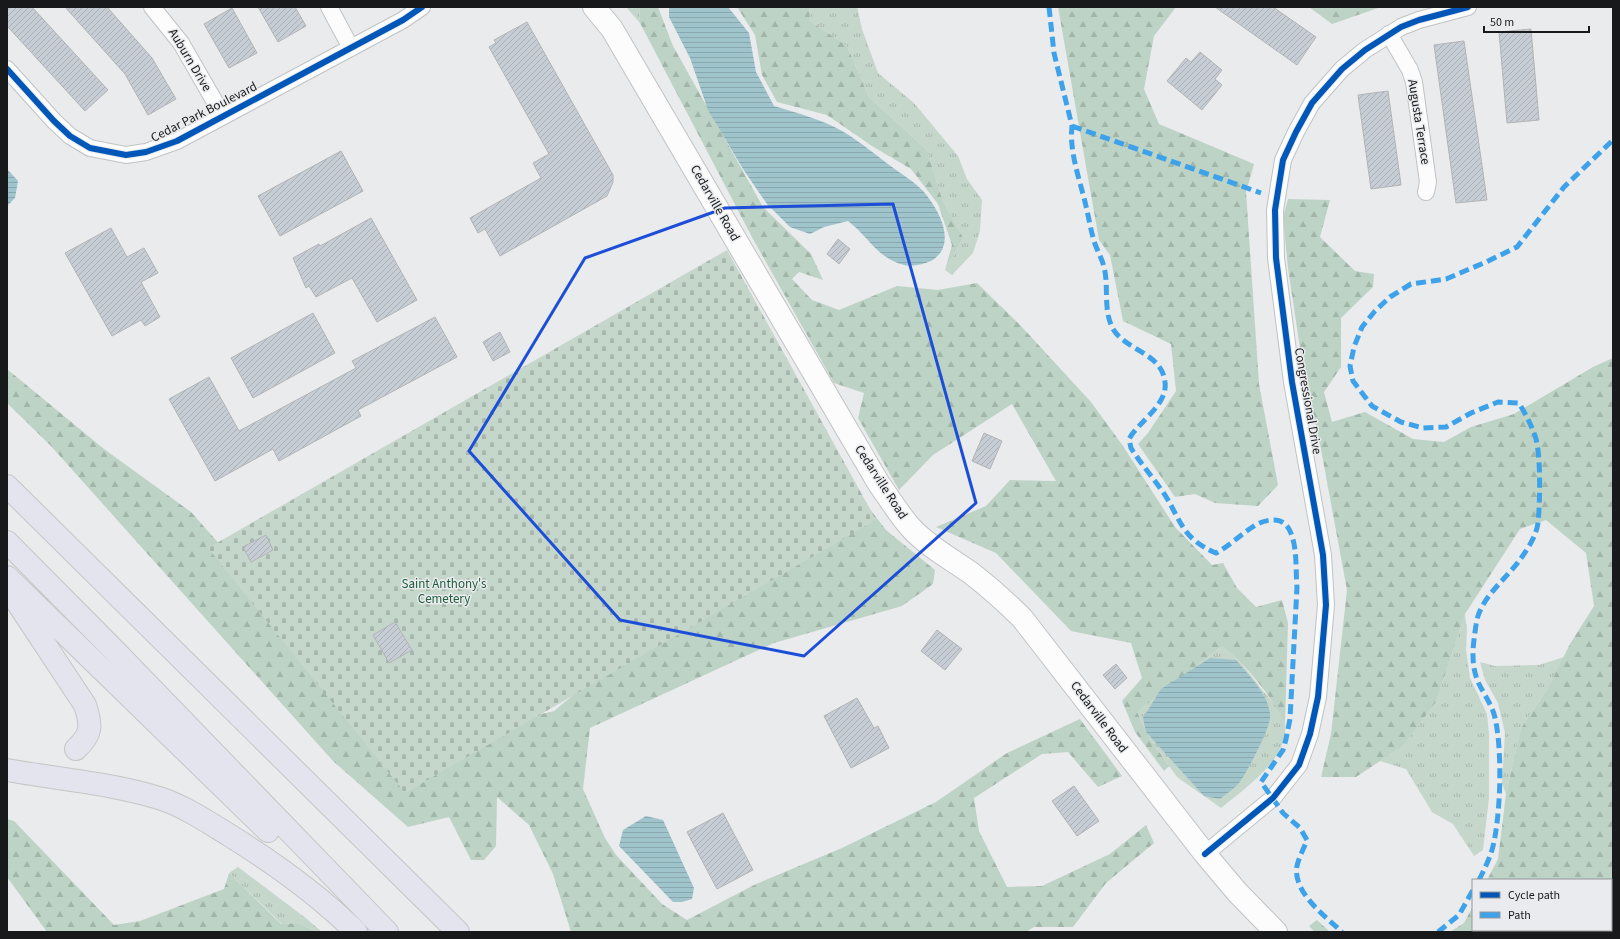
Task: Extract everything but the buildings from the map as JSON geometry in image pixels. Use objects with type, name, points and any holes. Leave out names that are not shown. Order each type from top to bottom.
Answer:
[{"type":"highway","points":[[7,486],[458,932]]},
{"type":"highway","points":[[7,542],[117,653],[387,932]]},
{"type":"highway","points":[[7,577],[341,901],[360,905]]},
{"type":"highway","points":[[7,588],[85,705],[90,727],[88,736],[76,749]]},
{"type":"highway","points":[[7,770],[120,788],[174,803],[238,841],[297,881],[342,918],[356,932]]},
{"type":"main road","name":"Cedarville Road","points":[[594,7],[612,29],[879,484],[897,511],[912,529],[928,544],[972,575],[1006,602],[1022,618],[1205,854],[1237,892],[1276,932]]},
{"type":"street","name":"Auburn Drive","points":[[152,7],[181,43],[223,116]]},
{"type":"street","points":[[328,7],[351,48]]},
{"type":"street","name":"Cedar Park Boulevard","points":[[7,69],[54,121],[70,136],[90,148],[126,155],[146,152],[177,141],[351,48],[421,7]]},
{"type":"street","name":"Congressional Drive","points":[[1205,854],[1273,798],[1299,765],[1310,734],[1318,697],[1326,605],[1323,555],[1292,382],[1276,258],[1275,210],[1283,160],[1312,103],[1342,70],[1365,50],[1389,34],[1419,20],[1468,7]]},
{"type":"street","name":"Augusta Terrace","points":[[1389,34],[1410,70],[1414,82],[1428,182],[1426,192]]},
{"type":"highlighted area","points":[[893,204],[976,503],[804,656],[620,620],[469,451],[585,258],[725,208]]},
{"type":"green space","points":[[626,7],[639,7],[640,23]]},
{"type":"green space","points":[[639,7],[658,7],[673,46],[763,207],[811,254],[823,280],[799,272],[792,279],[812,300],[839,310],[897,286],[938,290],[977,283],[1021,326],[1091,402],[1123,446],[1175,527],[1212,565],[1223,563],[1237,588],[1256,607],[1282,600],[1288,623],[1285,723],[1257,681],[1240,662],[1222,646],[1137,712],[1150,739],[1169,766],[1164,771],[1135,732],[1122,701],[1142,678],[1131,643],[1071,631],[996,553],[936,527],[986,506],[1010,480],[1056,481],[1012,404],[933,455],[899,490],[858,418],[864,393],[834,383],[753,239],[640,23]]},
{"type":"green space","points":[[737,7],[809,7],[810,21],[847,46],[869,97],[927,150],[942,199],[963,238],[945,270],[952,245],[938,204],[911,169],[872,146],[827,115],[777,102],[762,75],[755,35]]},
{"type":"green space","points":[[809,7],[857,7],[862,29],[878,73],[914,103],[958,156],[967,179],[982,200],[980,231],[973,253],[952,275],[945,270],[963,238],[942,199],[927,150],[869,97],[847,46],[810,21]]},
{"type":"green space","points":[[1058,7],[1176,7],[1154,36],[1144,89],[1159,124],[1254,164],[1246,192],[1259,384],[1278,485],[1258,506],[1215,503],[1195,494],[1175,497],[1138,444],[1148,433],[1176,391],[1171,344],[1123,321],[1110,255],[1099,240]]},
{"type":"green space","points":[[1309,7],[1381,7],[1332,24]]},
{"type":"green space","points":[[1288,199],[1330,200],[1320,237],[1355,271],[1374,274],[1373,287],[1341,318],[1341,367],[1324,392],[1332,422],[1365,412],[1413,439],[1444,442],[1471,427],[1514,414],[1593,367],[1613,358],[1613,932],[1450,932],[1464,923],[1472,908],[1472,931],[1612,931],[1612,879],[1488,879],[1498,859],[1506,794],[1521,728],[1547,690],[1570,644],[1594,606],[1586,553],[1546,520],[1520,529],[1465,614],[1436,702],[1403,746],[1356,777],[1321,777],[1331,734],[1347,590],[1320,444],[1303,368],[1288,268],[1283,217]]},
{"type":"green space","name":"Saint Anthony's Cemetery","points":[[727,250],[876,520],[405,793],[208,548]]},
{"type":"green space","points":[[7,369],[104,449],[191,512],[262,592],[477,730],[554,711],[842,473],[886,530],[935,570],[933,584],[902,606],[774,643],[590,728],[583,789],[605,838],[616,855],[662,904],[687,920],[756,884],[842,848],[936,802],[1007,753],[1080,719],[1122,776],[1098,787],[1068,752],[1042,754],[974,798],[979,831],[1007,887],[1042,886],[1110,854],[1146,825],[1154,843],[1106,883],[1073,927],[1034,927],[1026,932],[571,932],[553,874],[529,825],[497,797],[496,846],[484,860],[471,860],[449,817],[408,827],[333,761],[50,445],[7,403]]},
{"type":"green space","points":[[1465,614],[1467,630],[1466,649],[1470,678],[1487,714],[1489,734],[1489,798],[1483,850],[1474,856],[1453,824],[1432,812],[1406,769],[1380,761],[1403,746],[1436,702]]},
{"type":"green space","points":[[1222,646],[1239,661],[1273,702],[1282,715],[1285,724],[1284,737],[1280,749],[1273,761],[1253,782],[1221,808],[1177,777],[1150,739],[1137,712]]},
{"type":"green space","points":[[1564,657],[1547,690],[1521,728],[1506,794],[1502,783],[1505,733],[1498,703],[1485,680],[1480,662],[1495,666],[1539,665]]},
{"type":"green space","points":[[7,819],[14,821],[114,925],[140,921],[224,889],[229,873],[281,924],[299,923],[316,932],[47,932],[7,877]]},
{"type":"green space","points":[[238,867],[322,932],[316,932],[299,923],[282,924],[229,873]]},
{"type":"green space","points":[[1317,920],[1330,932],[1315,932],[1309,926]]},
{"type":"water","points":[[669,7],[728,7],[749,33],[756,72],[774,106],[817,120],[849,135],[910,180],[927,195],[939,215],[944,232],[945,240],[943,248],[938,255],[931,261],[918,265],[907,266],[895,262],[880,252],[848,221],[824,227],[810,234],[790,227],[767,204],[743,169],[708,110],[690,58],[669,17]]},
{"type":"water","points":[[7,169],[18,181],[15,198],[7,206]]},
{"type":"water","points":[[1210,658],[1236,660],[1262,692],[1266,699],[1270,714],[1270,720],[1263,738],[1248,769],[1239,783],[1220,799],[1204,796],[1146,732],[1143,718],[1161,689]]},
{"type":"water","points":[[646,816],[663,820],[694,888],[692,899],[682,902],[673,902],[619,846],[623,830]]},
{"type":"marked path","points":[[1049,7],[1054,53],[1072,126],[1071,136],[1076,166],[1095,244],[1103,264],[1105,274],[1109,320],[1117,335],[1150,357],[1157,364],[1162,372],[1165,382],[1165,390],[1158,405],[1129,439],[1131,448],[1165,495],[1184,529],[1196,542],[1205,548],[1216,553],[1254,526],[1271,520],[1282,522],[1288,528],[1292,536],[1296,558],[1297,587],[1290,719],[1283,750],[1261,782],[1283,813],[1300,828],[1307,840],[1297,866],[1297,876],[1300,885],[1305,894],[1319,911],[1342,932]]},
{"type":"marked path","points":[[1072,126],[1261,193]]},
{"type":"marked path","points":[[1479,879],[1491,854],[1495,836],[1499,801],[1500,763],[1499,744],[1494,714],[1476,677],[1473,662],[1473,647],[1478,616],[1482,607],[1493,590],[1522,557],[1531,543],[1537,528],[1540,481],[1539,457],[1536,439],[1529,421],[1519,403],[1498,402],[1471,413],[1446,427],[1423,428],[1401,422],[1372,406],[1353,381],[1350,366],[1354,347],[1362,327],[1375,311],[1390,297],[1411,284],[1446,279],[1517,247],[1564,187],[1613,140]]},
{"type":"marked path","points":[[1438,932],[1459,915],[1472,892]]},
{"type":"cycle path","points":[[7,69],[54,121],[70,136],[90,148],[126,155],[146,152],[177,141],[403,20],[422,7]]},
{"type":"cycle path","points":[[1205,854],[1273,798],[1299,765],[1310,734],[1318,697],[1326,605],[1323,555],[1292,382],[1276,258],[1275,210],[1283,160],[1312,103],[1342,69],[1365,50],[1401,27],[1419,20],[1468,7]]}]
